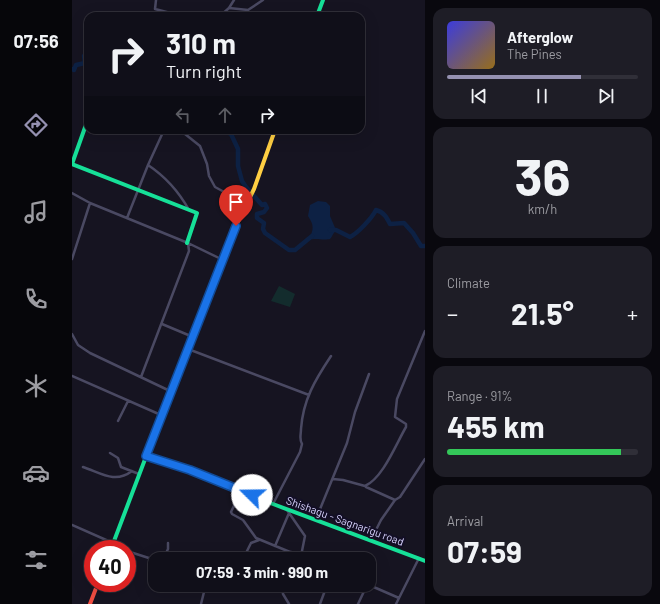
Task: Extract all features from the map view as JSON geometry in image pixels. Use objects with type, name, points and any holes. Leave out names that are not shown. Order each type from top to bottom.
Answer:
[{"type":"street","points":[[156,0],[155,9],[167,12]]},
{"type":"street","points":[[224,12],[234,0]]},
{"type":"street","points":[[229,8],[248,10],[262,0]]},
{"type":"street","points":[[318,12],[323,0]]},
{"type":"street","points":[[84,131],[72,163],[171,204],[197,213],[188,243],[189,251]]},
{"type":"street","points":[[127,218],[162,134]]},
{"type":"street","points":[[185,134],[200,146],[207,164],[209,176],[215,188],[239,200],[250,198]]},
{"type":"street","points":[[114,540],[170,391],[193,337],[236,226],[254,189],[274,134]]},
{"type":"street","points":[[148,165],[160,173],[175,188],[190,210]]},
{"type":"street","points":[[72,193],[90,203],[188,243],[222,260]]},
{"type":"street","points":[[72,259],[90,203]]},
{"type":"street","points":[[141,377],[189,251],[194,246]]},
{"type":"street","points":[[162,324],[193,337]]},
{"type":"street","points":[[365,486],[372,483],[379,473],[406,427],[406,424],[396,418],[397,399],[425,331]]},
{"type":"street","points":[[72,334],[78,345],[90,353],[170,391]]},
{"type":"street","points":[[188,349],[309,395]]},
{"type":"street","points":[[273,504],[300,452],[302,444],[300,440],[302,414],[309,395],[318,376],[331,356]]},
{"type":"street","points":[[316,519],[348,443],[355,412],[369,374]]},
{"type":"street","points":[[72,376],[162,415]]},
{"type":"street","points":[[118,421],[128,401]]},
{"type":"street","points":[[110,453],[118,458],[121,467],[139,474]]},
{"type":"street","name":"Shishagu - Sagnarigu road","points":[[146,456],[190,470],[273,504],[425,560]]},
{"type":"street","points":[[371,540],[381,520],[395,500],[400,497],[425,459]]},
{"type":"street","points":[[83,467],[117,478],[125,476],[132,471]]},
{"type":"street","points":[[333,479],[365,486],[395,500]]},
{"type":"street","points":[[241,491],[231,513],[243,520],[254,537],[291,552]]},
{"type":"street","points":[[286,508],[305,536],[302,552]]},
{"type":"street","points":[[274,546],[289,513]]},
{"type":"street","points":[[72,525],[101,540]]},
{"type":"street","points":[[246,552],[251,543],[259,540]]},
{"type":"street","points":[[166,552],[168,543]]},
{"type":"street","points":[[136,554],[148,558]]},
{"type":"street","points":[[396,604],[419,558]]},
{"type":"street","points":[[376,588],[399,598]]},
{"type":"street","points":[[90,604],[95,592]]},
{"type":"street","points":[[201,604],[204,592]]},
{"type":"street","points":[[283,592],[289,604]]},
{"type":"street","points":[[320,604],[324,592]]},
{"type":"street","points":[[358,604],[364,592]]},
{"type":"green space","points":[[279,286],[295,294],[290,307],[271,301]]},
{"type":"water","points":[[318,201],[326,202],[330,206],[330,216],[336,230],[330,239],[309,239],[313,227],[308,216],[310,205]]},
{"type":"waterway","points":[[72,69],[74,70],[76,65],[84,63]]},
{"type":"waterway","points":[[231,134],[238,149],[238,166],[242,181],[262,205],[265,204],[267,208],[264,212],[257,214],[257,218],[264,223],[263,229],[265,233],[289,250],[295,250],[312,236]]},
{"type":"waterway","points":[[330,230],[336,230],[350,237],[364,225],[376,210],[383,214],[390,224],[404,223],[413,233],[421,246],[425,246]]},
{"type":"traffic: fast","points":[[318,12],[323,0]]},
{"type":"traffic: fast","points":[[84,130],[72,164],[197,213],[187,243]]},
{"type":"traffic: fast","points":[[114,540],[213,280]]},
{"type":"traffic: fast","points":[[146,456],[190,470],[273,504],[425,561]]},
{"type":"traffic: slow","points":[[213,280],[229,240],[254,189],[274,134]]},
{"type":"traffic: jam","points":[[90,604],[95,592]]},
{"type":"route","points":[[236,226],[229,240],[146,456],[190,470],[252,495]]}]
